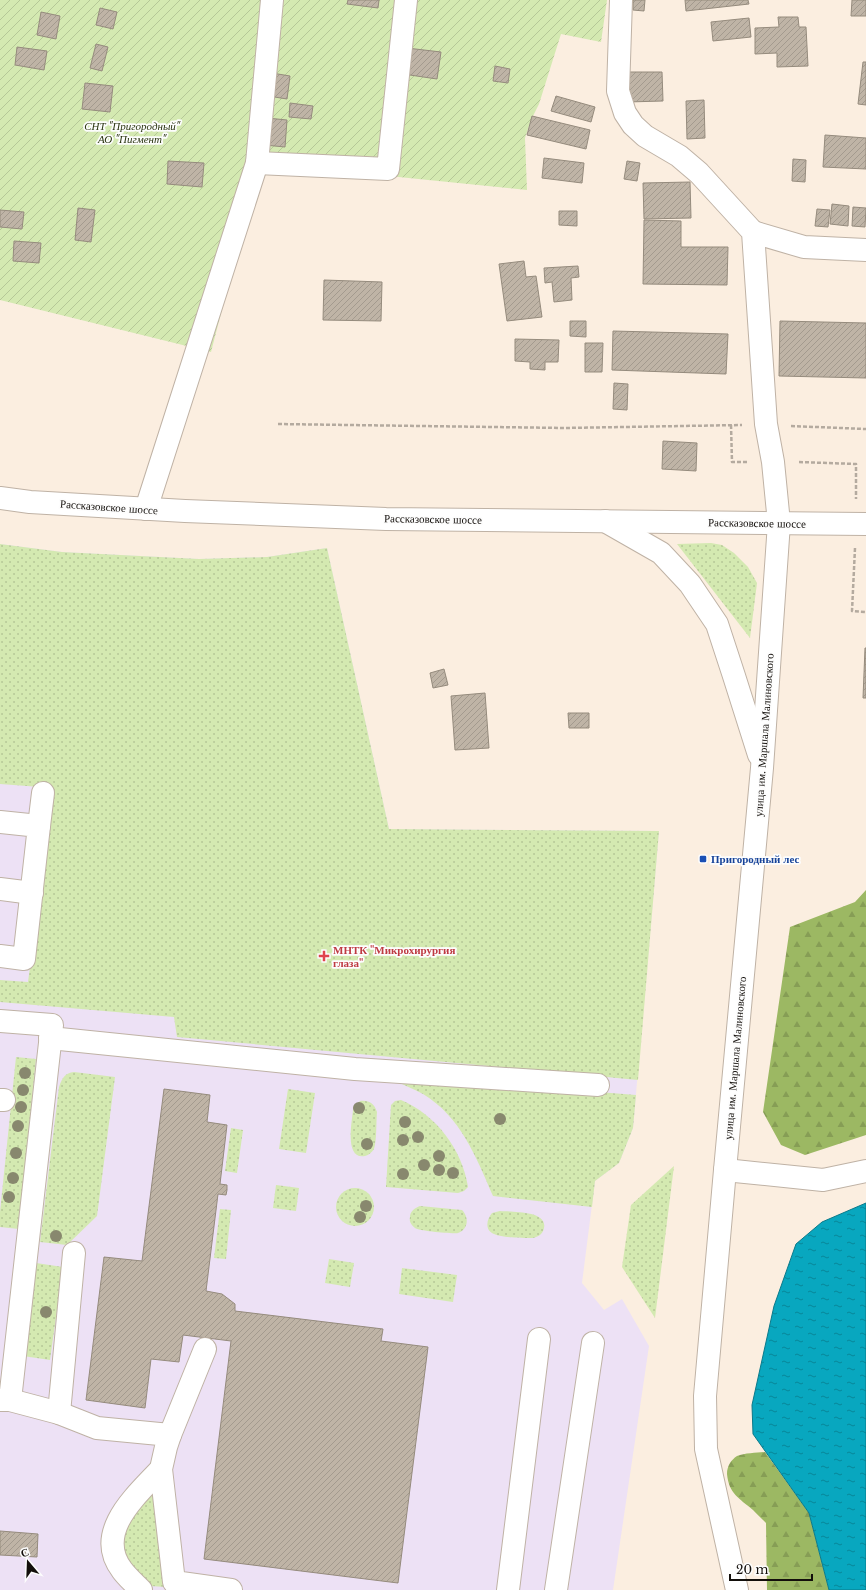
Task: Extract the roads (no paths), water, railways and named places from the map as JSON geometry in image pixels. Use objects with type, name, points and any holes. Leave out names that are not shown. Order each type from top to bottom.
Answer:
[{"type":"street","points":[[146,509],[257,163],[272,0]]},
{"type":"street","points":[[257,163],[388,169],[406,0]]},
{"type":"street","points":[[621,0],[618,91],[625,113],[634,125],[645,136],[679,156],[699,173],[753,232],[804,247],[866,250]]},
{"type":"street","name":"улица им. Маршала Малиновского","points":[[737,1590],[706,1449],[705,1396],[762,768],[779,523],[773,462],[766,424],[753,232]]},
{"type":"street","name":"Рассказовское шоссе","points":[[0,498],[30,502],[146,509],[386,519],[866,524]]},
{"type":"street","points":[[605,521],[661,553],[690,584],[717,624],[762,768]]},
{"type":"street","points":[[0,956],[24,959],[43,793]]},
{"type":"street","points":[[0,822],[39,826]]},
{"type":"street","points":[[0,890],[32,893]]},
{"type":"street","points":[[0,1022],[52,1025],[5,1400],[59,1413],[97,1428],[170,1434]]},
{"type":"street","points":[[50,1038],[355,1068],[598,1085]]},
{"type":"street","points":[[725,1170],[823,1180],[866,1171]]},
{"type":"street","points":[[59,1413],[74,1254]]},
{"type":"street","points":[[508,1590],[539,1339]]},
{"type":"street","points":[[556,1590],[593,1343]]},
{"type":"street","points":[[205,1349],[170,1434],[161,1469],[171,1586],[231,1590]]},
{"type":"street","points":[[141,1590],[122,1570],[113,1553],[113,1539],[116,1522],[133,1498],[161,1469]]},
{"type":"water","points":[[866,1203],[866,1590],[829,1590],[809,1513],[753,1434],[752,1405],[774,1306],[796,1244],[822,1222]]},
{"type":"place","name":"Пригородный лес","points":[[703,859]]},
{"type":"place","name":"МНТК \"Микрохирургия глаза\"","points":[[324,956]]},
{"type":"park label","name":"СНТ \"Пригородный\" АО \"Пигмент\"","points":[[132,132]]}]
